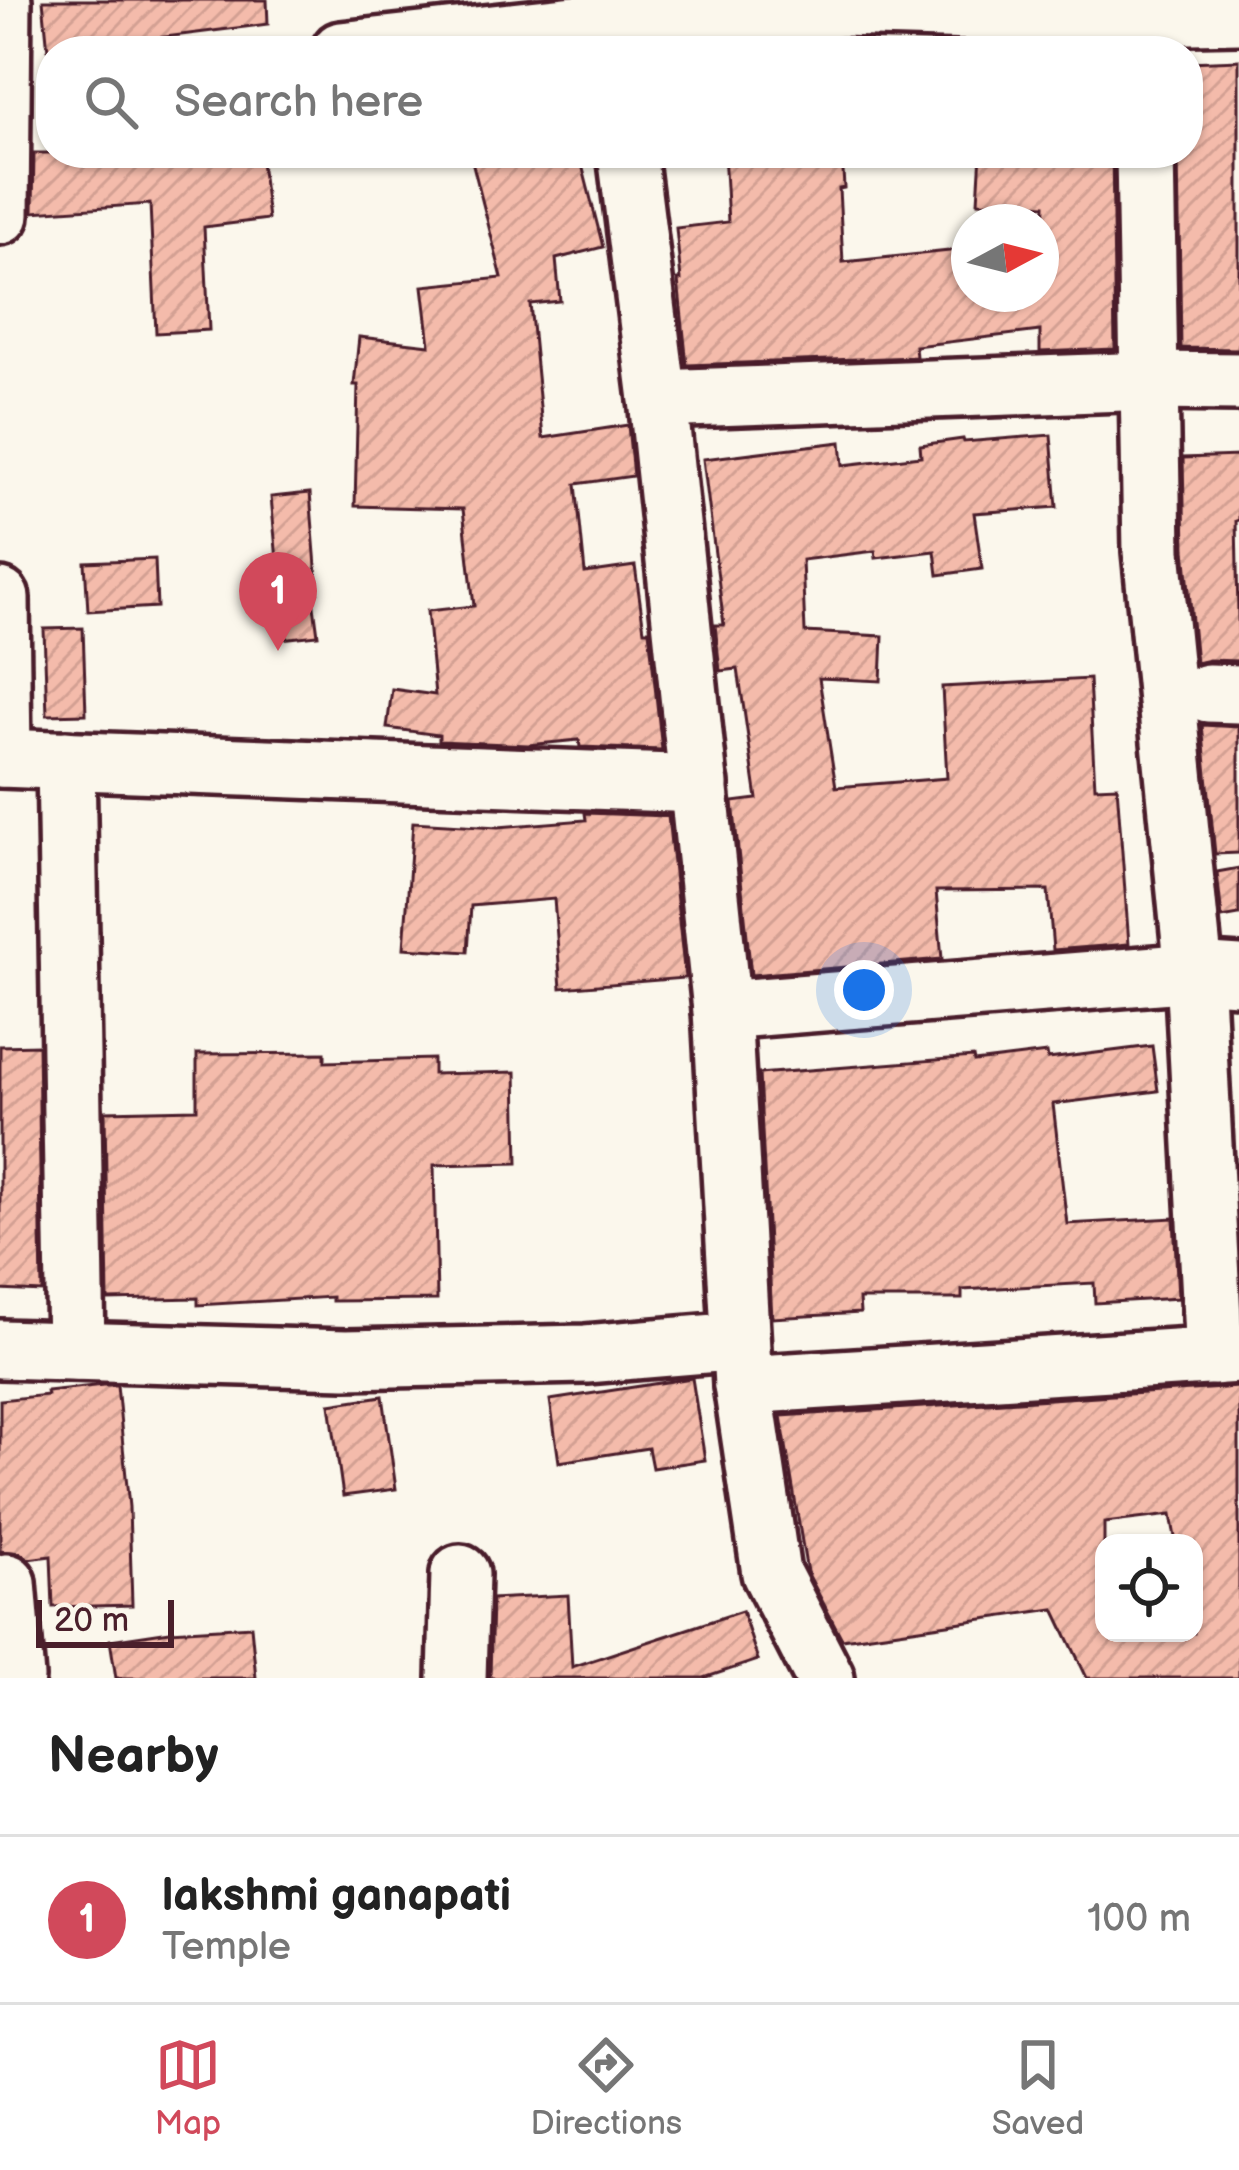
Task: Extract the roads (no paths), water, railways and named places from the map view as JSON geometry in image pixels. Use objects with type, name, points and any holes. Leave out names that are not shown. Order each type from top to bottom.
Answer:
[{"type":"street","points":[[0,215],[2,0]]},
{"type":"street","points":[[491,36],[843,7],[1142,33],[1239,14]]},
{"type":"street","points":[[1,88],[36,84]]},
{"type":"street","points":[[629,168],[722,1010],[741,1363],[771,1574],[826,1678]]},
{"type":"street","points":[[0,1349],[346,1359],[586,1354],[741,1363],[1227,1355],[1217,974],[1152,551],[1145,168]]},
{"type":"street","points":[[658,399],[1150,381],[1239,382]]},
{"type":"street","points":[[0,598],[1,758],[699,784]]},
{"type":"street","points":[[66,760],[76,1351]]},
{"type":"street","points":[[722,1010],[1217,974]]},
{"type":"street","points":[[457,1678],[460,1574]]},
{"type":"street","points":[[7,1583],[14,1678]]},
{"type":"place","name":"lakshmi ganapati","points":[[278,651]]}]
